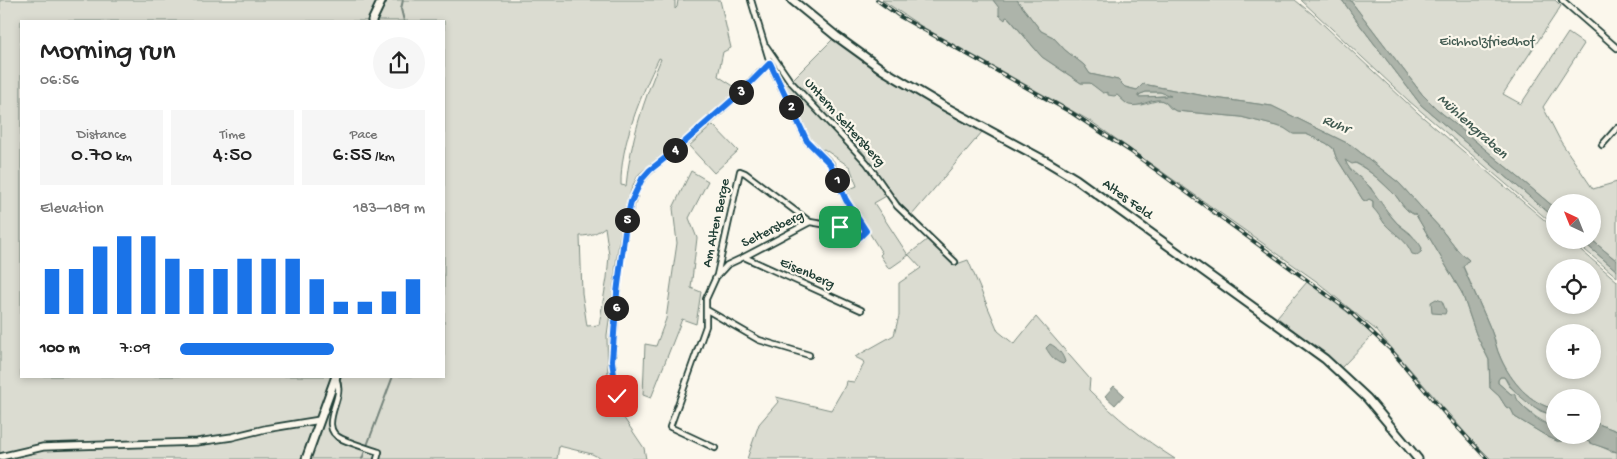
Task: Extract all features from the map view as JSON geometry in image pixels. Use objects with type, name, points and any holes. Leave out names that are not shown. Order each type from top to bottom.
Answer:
[{"type":"main road","points":[[372,20],[382,0]]},
{"type":"main road","name":"Altes Feld","points":[[792,0],[836,36],[883,70],[940,104],[1076,179],[1251,304],[1330,364],[1367,398],[1418,459]]},
{"type":"main road","points":[[306,459],[336,378]]},
{"type":"street","points":[[625,410],[617,396],[612,361],[617,293],[626,223],[631,202],[642,179],[650,170],[738,95],[770,63],[751,0]]},
{"type":"street","points":[[1562,0],[1617,48]]},
{"type":"street","name":"Unterm Seltersberg","points":[[762,39],[786,76],[867,162],[896,206],[955,262]]},
{"type":"street","name":"Seltersberg","points":[[715,448],[670,427],[706,326],[706,298],[716,277],[727,265],[744,258],[810,222],[840,227],[860,237],[866,231],[846,200],[830,164],[807,141],[770,63]]},
{"type":"street","points":[[1602,145],[1617,128]]},
{"type":"street","name":"Am Alten Berge","points":[[716,277],[740,171],[746,173],[810,222]]},
{"type":"street","name":"Eisenberg","points":[[744,258],[861,310]]},
{"type":"street","points":[[707,310],[759,340],[809,355]]},
{"type":"street","points":[[336,378],[339,385],[331,418],[332,431],[340,439],[379,452],[377,459]]},
{"type":"street","points":[[0,457],[43,446],[197,442],[320,420]]},
{"type":"green space","points":[[0,0],[675,0],[675,9],[678,0],[720,0],[731,48],[723,52],[718,76],[738,89],[706,119],[639,174],[632,187],[624,214],[607,335],[608,378],[611,399],[644,448],[646,459],[602,459],[592,454],[559,446],[557,459],[0,459]],"holes":[[[659,58],[661,59],[634,137],[626,186],[621,185],[624,153],[633,120],[645,88]],[[605,227],[609,255],[599,325],[587,326],[582,293],[580,236],[590,235]]]},
{"type":"green space","points":[[882,0],[993,0],[1042,57],[1081,83],[1090,83],[1103,92],[1117,95],[1127,104],[1141,105],[1160,100],[1176,111],[1241,117],[1285,128],[1294,134],[1306,134],[1326,143],[1333,148],[1336,157],[1363,200],[1369,199],[1373,201],[1373,208],[1381,216],[1384,223],[1410,246],[1410,250],[1421,252],[1422,249],[1410,233],[1397,223],[1376,198],[1371,188],[1349,170],[1345,159],[1359,165],[1372,174],[1396,196],[1407,210],[1416,215],[1462,293],[1476,334],[1489,360],[1490,388],[1499,396],[1506,407],[1511,409],[1515,417],[1546,436],[1546,444],[1595,444],[1617,452],[1617,459],[1491,459],[1468,436],[1376,330],[1316,281],[1092,122],[921,26]]},
{"type":"green space","points":[[1017,0],[1295,0],[1418,113],[1546,221],[1546,249],[1580,249],[1591,259],[1546,259],[1546,314],[1601,314],[1601,267],[1617,281],[1617,431],[1601,425],[1601,389],[1546,389],[1546,406],[1537,402],[1522,390],[1510,375],[1499,355],[1491,330],[1463,266],[1469,260],[1457,250],[1440,228],[1399,183],[1351,145],[1272,106],[1215,98],[1143,84],[1137,90],[1125,87],[1118,80],[1090,74],[1084,65],[1065,50],[1053,37],[1041,31]]},
{"type":"green space","points":[[1301,0],[1342,0],[1421,105],[1546,210],[1546,218],[1409,101]]},
{"type":"green space","name":"Eichholzfriedhof","points":[[1350,0],[1555,0],[1561,6],[1503,94],[1521,104],[1568,33],[1584,44],[1543,107],[1561,142],[1593,189],[1617,182],[1617,261],[1601,248],[1601,194],[1546,194],[1546,200],[1437,109],[1422,94]]},
{"type":"green space","points":[[836,36],[922,98],[982,132],[912,215],[899,202],[862,151],[832,123],[811,98],[791,81]]},
{"type":"green space","points":[[771,60],[774,61],[782,76],[862,159],[888,195],[874,203],[908,255],[928,239],[954,265],[968,260],[998,331],[1014,344],[1036,317],[1090,379],[1089,390],[1130,427],[1175,459],[747,459],[759,424],[778,402],[776,397],[831,410],[846,381],[854,382],[864,364],[863,361],[855,357],[894,335],[899,316],[899,283],[921,268],[909,255],[889,269],[880,255],[882,253],[867,226],[852,207],[845,191],[857,186],[850,167],[824,149],[820,151],[810,141]]},
{"type":"green space","points":[[1146,92],[1160,92],[1173,96],[1138,97],[1138,95]]},
{"type":"green space","points":[[713,125],[738,151],[714,173],[689,146]]},
{"type":"green space","points":[[691,171],[708,181],[689,218],[697,238],[691,288],[701,292],[696,324],[682,319],[651,398],[643,395],[645,344],[656,346],[666,319],[677,243],[673,208]]},
{"type":"green space","points":[[1584,249],[1591,249],[1617,271],[1617,277],[1601,264],[1601,259],[1596,259]]},
{"type":"green space","points":[[1307,282],[1350,314],[1373,335],[1341,368],[1277,317]]},
{"type":"green space","points":[[1500,377],[1504,377],[1509,386],[1540,411],[1546,413],[1546,423],[1521,405],[1514,395],[1498,383]]},
{"type":"shaded area","points":[[993,0],[1017,0],[1041,31],[1053,37],[1065,50],[1084,65],[1090,74],[1118,80],[1125,87],[1137,90],[1143,84],[1215,98],[1272,106],[1351,145],[1399,183],[1440,228],[1457,250],[1469,260],[1463,267],[1488,322],[1505,367],[1522,390],[1537,402],[1546,406],[1546,412],[1521,397],[1504,377],[1500,377],[1498,383],[1511,394],[1514,394],[1528,411],[1546,424],[1546,436],[1515,417],[1511,409],[1506,407],[1499,396],[1490,388],[1489,360],[1476,334],[1462,293],[1416,215],[1407,210],[1382,182],[1362,166],[1345,160],[1350,169],[1368,185],[1394,220],[1420,244],[1421,252],[1417,255],[1412,254],[1403,241],[1385,224],[1373,208],[1373,201],[1369,199],[1363,200],[1336,157],[1333,148],[1326,143],[1306,134],[1293,134],[1284,128],[1241,117],[1176,111],[1160,100],[1133,106],[1129,105],[1117,95],[1108,95],[1108,92],[1103,93],[1090,83],[1081,83],[1042,57],[1009,18],[1006,17],[1005,20],[999,15],[999,8]],"holes":[[[1146,92],[1160,92],[1171,96],[1138,97],[1138,95]]]},
{"type":"shaded area","points":[[1342,0],[1350,0],[1422,94],[1437,109],[1546,200],[1546,210],[1421,105]]},
{"type":"shaded area","points":[[1601,248],[1617,261],[1617,271],[1591,249]]},
{"type":"shaded area","points":[[1436,299],[1442,301],[1446,311],[1445,314],[1432,313],[1431,302]]},
{"type":"shaded area","points":[[1050,344],[1061,354],[1065,362],[1063,364],[1051,356],[1046,348]]},
{"type":"shaded area","points":[[1114,386],[1124,395],[1115,405],[1105,396]]},
{"type":"shaded area","points":[[1601,425],[1617,431],[1617,452],[1593,444],[1601,444]]},
{"type":"waterway","points":[[403,0],[401,9],[404,20]]},
{"type":"waterway","points":[[362,459],[392,378]]},
{"type":"railway","points":[[877,0],[901,17],[1072,113],[1130,151],[1348,310],[1390,349],[1447,416],[1487,459]]},
{"type":"route","points":[[617,396],[612,361],[617,293],[626,223],[631,202],[642,179],[650,170],[738,95],[770,63],[807,141],[830,164],[846,200],[866,231],[860,237],[840,227]]},
{"type":"water label","name":"Ruhr","points":[[1336,125]]},
{"type":"water label","name":"Mühlengraben","points":[[1472,127]]}]
